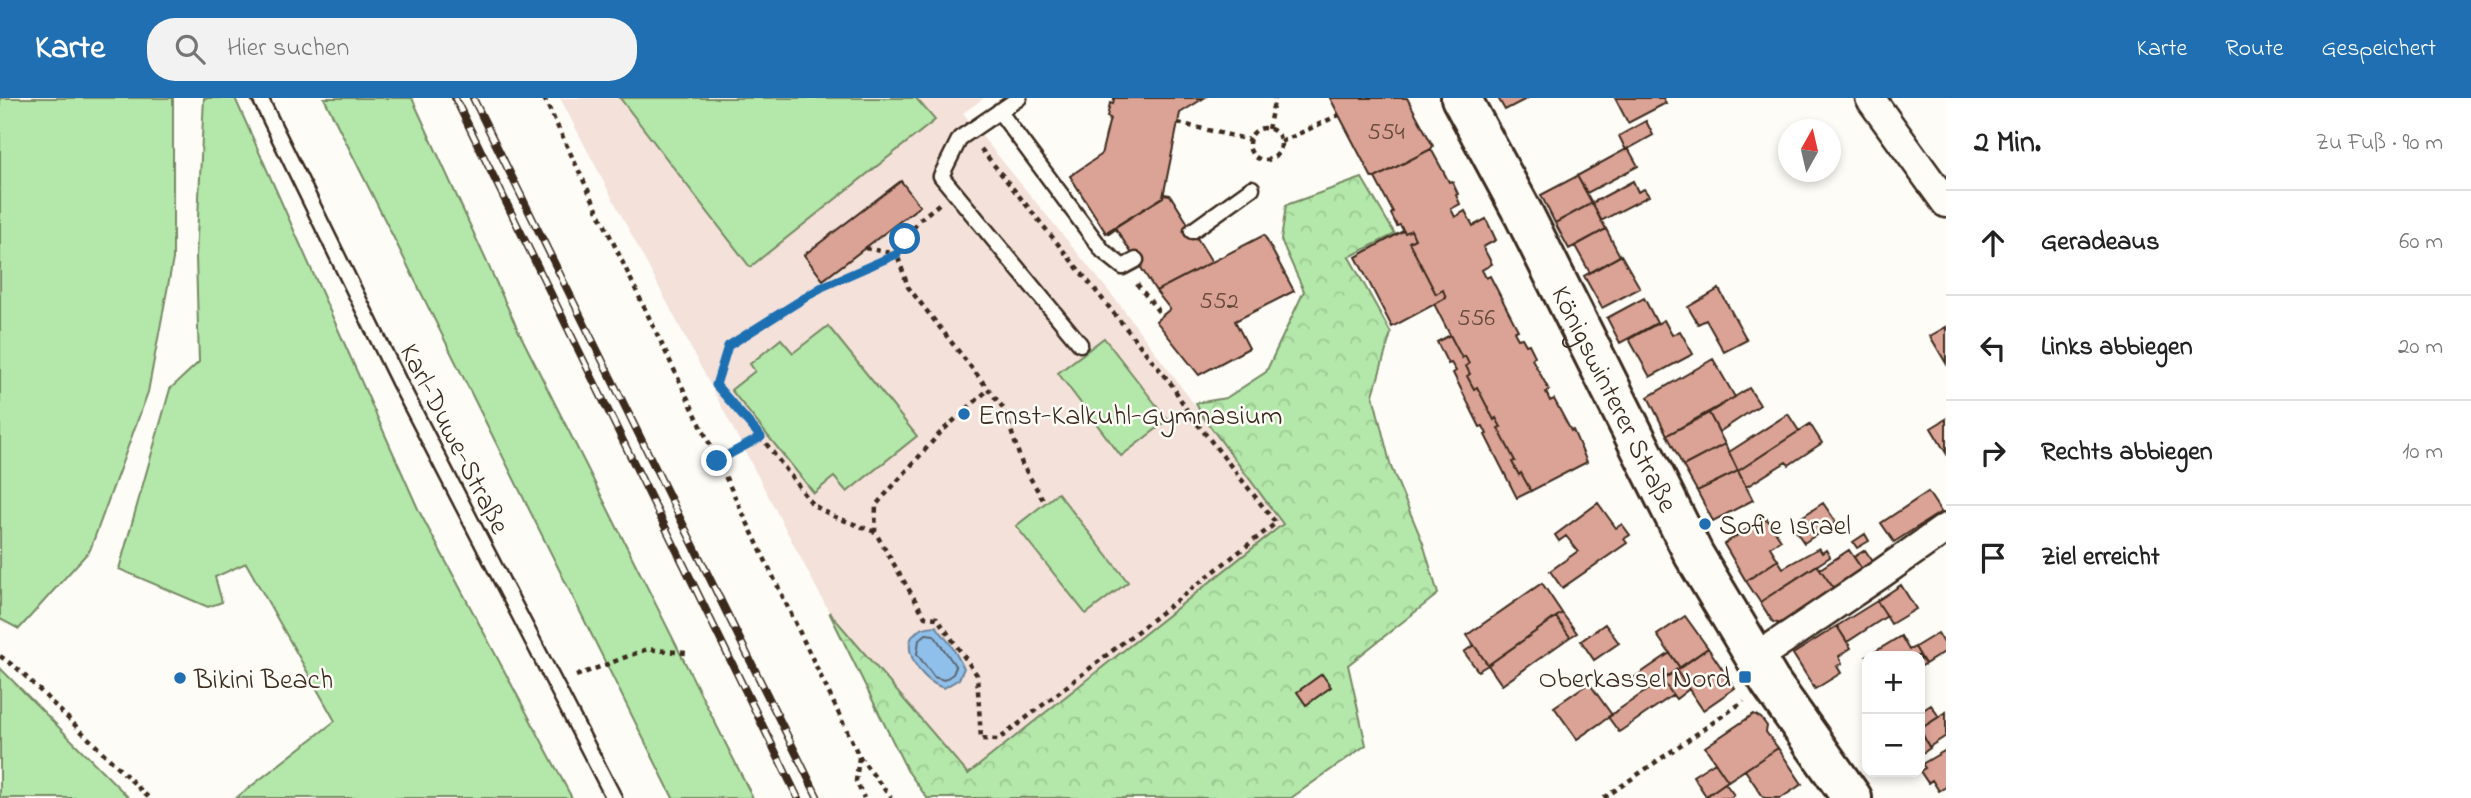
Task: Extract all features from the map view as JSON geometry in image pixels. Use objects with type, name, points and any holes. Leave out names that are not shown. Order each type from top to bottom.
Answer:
[{"type":"main road","name":"Königswinterer Straße","points":[[1461,98],[1524,215],[1694,555],[1763,670],[1852,798]]},
{"type":"street","points":[[1870,98],[1946,203]]},
{"type":"street","points":[[1763,670],[1882,573],[1946,528]]},
{"type":"lane","name":"Karl-Duwe-Straße","points":[[260,98],[400,382],[614,798]]},
{"type":"lane","points":[[1019,98],[960,138],[941,176],[1080,344]]},
{"type":"lane","points":[[999,111],[1103,251],[1123,267],[1136,260]]},
{"type":"lane","points":[[1192,231],[1252,188]]},
{"type":"path","points":[[544,98],[859,756],[891,798]]},
{"type":"path","points":[[1268,129],[1275,98]]},
{"type":"path","points":[[1281,142],[1274,131],[1257,131],[1250,141],[1251,152],[1266,160],[1277,154],[1281,142],[1339,116]]},
{"type":"path","points":[[1178,123],[1250,141]]},
{"type":"path","points":[[954,193],[919,220],[897,254],[822,287],[728,346],[716,385],[761,437],[813,505],[874,532],[925,617],[937,618],[977,675],[981,739],[998,740],[1276,523],[971,130]]},
{"type":"path","points":[[865,248],[897,254]]},
{"type":"path","points":[[897,254],[908,288],[1004,409],[1021,464],[1045,503]]},
{"type":"path","points":[[1123,267],[1162,316]]},
{"type":"path","points":[[874,532],[876,505],[941,432],[989,389]]},
{"type":"path","points":[[717,461],[761,437]]},
{"type":"path","points":[[556,684],[647,649],[686,653]]},
{"type":"path","points":[[0,656],[18,669],[149,798]]},
{"type":"path","points":[[1604,798],[1763,670]]},
{"type":"path","points":[[859,756],[856,781],[864,798]]},
{"type":"shaded area","name":"Ernst-Kalkuhl-Gymnasium","points":[[560,98],[984,98],[963,113],[1120,305],[1283,523],[967,775],[829,612]]},
{"type":"green space","points":[[0,98],[173,98],[173,259],[148,392],[90,550],[19,629],[0,619]]},
{"type":"green space","points":[[204,98],[235,98],[419,511],[572,798],[236,798],[335,721],[246,563],[215,577],[222,602],[208,607],[119,569],[170,389],[199,362],[196,257]]},
{"type":"green space","points":[[324,98],[412,98],[517,328],[753,798],[673,798]]},
{"type":"green space","points":[[620,98],[916,98],[935,120],[750,267]]},
{"type":"green space","points":[[1362,178],[1395,234],[1349,257],[1391,333],[1373,395],[1391,467],[1423,543],[1438,594],[1348,665],[1366,745],[1291,798],[927,798],[907,770],[829,612],[968,774],[1283,524],[1201,414],[1196,403],[1226,398],[1266,372],[1304,291],[1281,240],[1286,205]]},
{"type":"green space","points":[[828,326],[917,436],[847,492],[834,477],[814,493],[731,390],[755,371],[750,364],[781,339],[793,353]]},
{"type":"green space","points":[[1104,338],[1168,420],[1121,456],[1058,373]]},
{"type":"green space","points":[[1058,493],[1128,582],[1086,614],[1016,526]]},
{"type":"green space","points":[[1,669],[129,798],[0,798]]},
{"type":"water","points":[[936,626],[964,668],[959,679],[944,688],[924,675],[911,655],[913,635],[921,629]]},
{"type":"building","points":[[1114,98],[1204,98],[1180,113],[1163,197],[1106,233],[1070,176],[1101,155],[1110,118],[1107,117],[1110,103],[1113,104]]},
{"type":"building","points":[[1330,98],[1407,98],[1433,146],[1372,178]]},
{"type":"building","points":[[1498,98],[1528,98],[1505,110]]},
{"type":"building","points":[[1615,98],[1663,98],[1666,103],[1628,123]]},
{"type":"building","points":[[1646,121],[1653,135],[1626,150],[1619,136]]},
{"type":"building","points":[[1628,148],[1638,166],[1587,193],[1577,176]]},
{"type":"building","points":[[1431,149],[1458,194],[1456,195],[1460,204],[1451,209],[1455,217],[1465,211],[1473,226],[1486,219],[1496,240],[1483,247],[1492,264],[1482,270],[1486,278],[1490,276],[1518,330],[1514,332],[1518,339],[1522,338],[1526,345],[1529,344],[1535,356],[1532,359],[1549,390],[1546,392],[1550,401],[1554,399],[1571,431],[1573,430],[1587,462],[1531,491],[1512,462],[1515,461],[1498,428],[1501,427],[1496,418],[1494,420],[1477,387],[1474,389],[1467,376],[1470,374],[1466,366],[1469,364],[1465,356],[1462,358],[1434,304],[1446,298],[1443,290],[1436,294],[1409,242],[1415,239],[1411,230],[1405,233],[1400,225],[1397,226],[1391,214],[1393,212],[1375,178]]},
{"type":"building","points":[[1577,176],[1592,203],[1555,223],[1541,195]]},
{"type":"building","points":[[901,181],[920,206],[823,280],[804,255]]},
{"type":"building","points":[[1633,181],[1638,192],[1644,189],[1649,196],[1601,221],[1592,203]]},
{"type":"building","points":[[1164,194],[1170,195],[1212,262],[1156,291],[1116,229],[1109,234],[1108,231]]},
{"type":"building","points":[[1592,203],[1606,229],[1569,249],[1555,223]]},
{"type":"building","points":[[1606,229],[1620,256],[1590,273],[1575,246]]},
{"type":"building","points":[[1411,230],[1415,239],[1409,242],[1436,294],[1443,290],[1446,298],[1392,327],[1356,257],[1403,231],[1405,233]]},
{"type":"building","points":[[1264,235],[1294,291],[1235,321],[1249,348],[1199,375],[1156,321],[1170,309],[1156,291]]},
{"type":"building","points":[[1621,255],[1640,288],[1602,308],[1584,276]]},
{"type":"building","points":[[1719,289],[1747,340],[1724,352],[1706,320],[1698,324],[1688,307]]},
{"type":"building","points":[[1644,298],[1657,323],[1620,343],[1607,318]]},
{"type":"building","points":[[1664,320],[1672,335],[1680,331],[1693,354],[1650,377],[1629,339]]},
{"type":"building","points":[[1946,327],[1946,363],[1930,336]]},
{"type":"building","points":[[1450,335],[1462,358],[1465,356],[1469,364],[1466,366],[1470,374],[1467,376],[1474,389],[1477,387],[1494,420],[1496,418],[1501,427],[1498,428],[1515,461],[1512,462],[1531,491],[1517,498],[1483,426],[1480,427],[1453,373],[1456,371],[1451,363],[1448,364],[1437,342]]},
{"type":"building","points":[[1713,359],[1735,397],[1667,435],[1648,397]]},
{"type":"building","points":[[1749,388],[1760,405],[1719,432],[1709,413]]},
{"type":"building","points":[[1709,413],[1725,444],[1683,466],[1667,435]]},
{"type":"building","points":[[1788,414],[1799,431],[1738,471],[1729,452]]},
{"type":"building","points":[[1946,419],[1946,453],[1931,428]]},
{"type":"building","points":[[1810,424],[1822,443],[1789,465],[1786,462],[1746,487],[1738,471]]},
{"type":"building","points":[[1725,444],[1738,471],[1697,491],[1683,466]]},
{"type":"building","points":[[1738,471],[1753,500],[1713,521],[1697,491]]},
{"type":"building","points":[[1928,492],[1941,512],[1894,542],[1881,523]]},
{"type":"building","points":[[1598,503],[1616,528],[1622,524],[1630,535],[1624,539],[1627,543],[1562,588],[1550,571],[1578,551],[1566,536],[1559,541],[1555,535]]},
{"type":"building","points":[[1823,503],[1836,522],[1804,543],[1791,524]]},
{"type":"building","points":[[1767,519],[1781,540],[1770,547],[1778,560],[1746,581],[1724,544]]},
{"type":"building","points":[[1865,534],[1869,541],[1857,548],[1853,542]]},
{"type":"building","points":[[1819,548],[1822,553],[1826,550],[1830,557],[1760,602],[1746,581],[1778,560],[1783,568]]},
{"type":"building","points":[[1849,550],[1863,571],[1835,590],[1820,569]]},
{"type":"building","points":[[1865,550],[1874,563],[1863,571],[1854,557]]},
{"type":"building","points":[[1817,565],[1835,590],[1782,624],[1773,622],[1760,602]]},
{"type":"building","points":[[1542,583],[1562,613],[1488,665],[1467,635]]},
{"type":"building","points":[[1901,585],[1916,609],[1891,624],[1877,601]]},
{"type":"building","points":[[1877,601],[1887,616],[1847,642],[1837,626]]},
{"type":"building","points":[[1562,613],[1577,633],[1570,637],[1556,617]]},
{"type":"building","points":[[1685,616],[1708,648],[1680,668],[1657,635]]},
{"type":"building","points":[[1556,617],[1570,637],[1502,685],[1488,665]]},
{"type":"building","points":[[1605,624],[1619,643],[1594,660],[1581,641]]},
{"type":"building","points":[[1837,626],[1851,648],[1839,656],[1842,663],[1837,666],[1841,673],[1815,689],[1793,654]]},
{"type":"building","points":[[1938,633],[1946,651],[1925,664],[1925,651],[1917,651],[1915,647]]},
{"type":"building","points":[[1901,636],[1909,650],[1915,647],[1917,651],[1876,651]]},
{"type":"building","points":[[1474,645],[1488,665],[1478,671],[1464,652]]},
{"type":"building","points":[[1708,648],[1735,688],[1703,710],[1676,670]]},
{"type":"building","points":[[1670,653],[1680,668],[1645,692],[1635,677]]},
{"type":"building","points":[[1676,670],[1689,689],[1676,699],[1662,680]]},
{"type":"building","points":[[1322,674],[1331,687],[1306,705],[1297,692]]},
{"type":"building","points":[[1662,680],[1673,695],[1619,732],[1608,717]]},
{"type":"building","points":[[1589,683],[1612,715],[1577,739],[1554,707]]},
{"type":"building","points":[[1931,705],[1939,717],[1925,726],[1925,714],[1925,709]]},
{"type":"building","points":[[1946,712],[1946,736],[1929,747],[1925,739],[1925,726]]},
{"type":"building","points":[[1754,714],[1767,726],[1766,732],[1778,748],[1728,781],[1705,747]]},
{"type":"building","points":[[1778,748],[1802,784],[1781,798],[1764,798],[1745,770]]},
{"type":"building","points":[[1946,750],[1946,787],[1939,791],[1932,780],[1928,783],[1924,777],[1925,762]]},
{"type":"building","points":[[1715,762],[1728,781],[1706,796],[1693,776]]},
{"type":"building","points":[[1725,783],[1734,795],[1730,798],[1704,798]]},
{"type":"railway","points":[[455,98],[798,798]]},
{"type":"railway","points":[[473,98],[818,798]]},
{"type":"place","name":"Ernst-Kalkuhl-Gymnasium","points":[[964,414]]},
{"type":"place","name":"Sofie Israel","points":[[1705,524]]},
{"type":"place","name":"Oberkassel Nord","points":[[1745,677]]},
{"type":"place","name":"Bikini Beach","points":[[180,678]]},
{"type":"route","points":[[717,461],[761,437],[716,385],[728,346],[822,287],[897,254],[905,239]]}]
